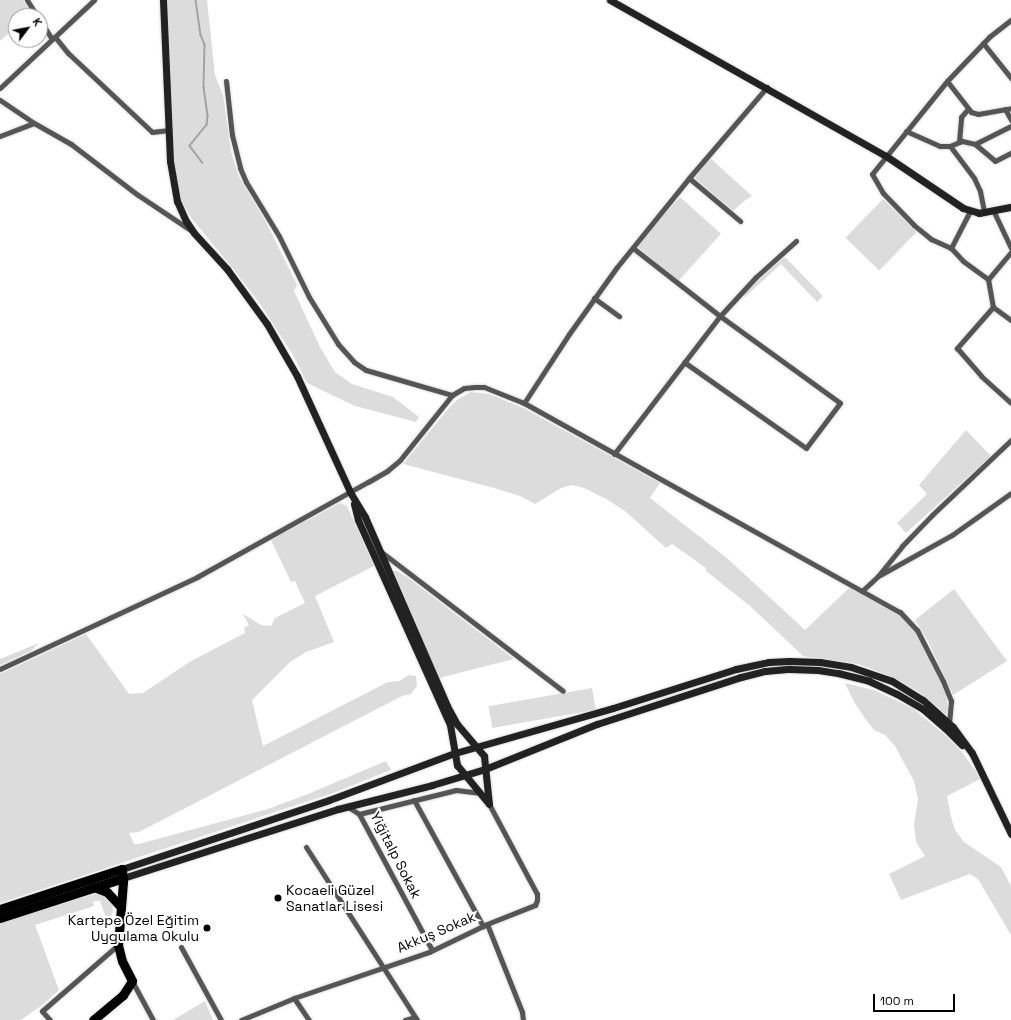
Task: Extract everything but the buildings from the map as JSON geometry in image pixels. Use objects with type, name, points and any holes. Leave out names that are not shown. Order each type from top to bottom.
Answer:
[{"type":"highway","points":[[0,918],[94,887],[118,874]]},
{"type":"highway","points":[[93,1020],[123,995],[132,981],[122,961],[118,945],[120,906],[118,874]]},
{"type":"highway","points":[[0,909],[118,874]]},
{"type":"highway","points":[[94,887],[107,892],[120,906]]},
{"type":"main road","points":[[163,0],[170,168],[173,190],[181,212],[194,232],[242,289],[278,342],[306,393],[350,492],[365,518],[450,712],[460,728],[484,756],[489,804]]},
{"type":"main road","points":[[610,0],[767,87],[886,156],[970,211],[984,212],[1011,206]]},
{"type":"main road","points":[[350,492],[358,520],[450,725],[457,765],[489,804]]},
{"type":"main road","points":[[118,874],[330,800],[476,746],[613,708],[736,669],[769,662],[788,661],[836,664],[882,677],[902,686],[923,700],[949,722],[972,753],[986,778],[1011,834]]},
{"type":"main road","points":[[118,874],[348,806],[485,769],[597,724],[741,677],[777,670],[807,669],[838,673],[869,681],[909,700],[945,728],[968,753],[986,778]]},
{"type":"street","points":[[0,88],[94,0]]},
{"type":"street","points":[[1011,20],[983,43],[947,81],[872,174],[880,188],[928,237],[952,248],[963,261],[988,279],[993,307],[1011,320]]},
{"type":"street","points":[[48,31],[68,53],[152,132],[169,130]]},
{"type":"street","points":[[983,43],[1011,78]]},
{"type":"street","points":[[226,81],[232,135],[240,168],[246,182],[279,236],[309,298],[338,344],[354,362],[366,370],[452,395]]},
{"type":"street","points":[[947,81],[971,112],[978,114],[1011,108]]},
{"type":"street","points":[[524,404],[594,298],[632,248],[689,178],[767,87]]},
{"type":"street","points":[[0,100],[34,123],[71,144],[138,195],[194,232]]},
{"type":"street","points":[[959,142],[961,118],[968,109]]},
{"type":"street","points":[[1005,109],[1011,120]]},
{"type":"street","points":[[0,136],[34,123]]},
{"type":"street","points":[[975,144],[1011,126]]},
{"type":"street","points":[[906,131],[940,146],[950,146],[966,141],[975,144],[995,161],[1011,153]]},
{"type":"street","points":[[950,146],[974,178],[980,191],[984,212]]},
{"type":"street","points":[[689,178],[740,221]]},
{"type":"street","points":[[993,210],[1011,248]]},
{"type":"street","points":[[952,248],[970,211]]},
{"type":"street","points":[[614,454],[720,316],[752,282],[796,241]]},
{"type":"street","points":[[632,248],[720,316],[840,403],[806,448],[684,362]]},
{"type":"street","points":[[988,279],[1011,252]]},
{"type":"street","points":[[594,298],[619,316]]},
{"type":"street","points":[[993,307],[957,348],[982,376],[1011,403]]},
{"type":"street","points":[[0,669],[197,577],[387,471],[400,460],[452,395],[464,388],[484,387],[524,404],[900,612],[917,630],[948,693],[951,710],[949,722]]},
{"type":"street","points":[[862,591],[878,576],[902,546],[932,515],[1011,440]]},
{"type":"street","points":[[878,576],[952,535],[1011,494]]},
{"type":"street","points":[[379,550],[563,691]]},
{"type":"street","name":"Yiğitalp Sokak","points":[[432,950],[359,814],[456,790],[466,790],[479,793]]},
{"type":"street","points":[[414,800],[485,925],[522,1012],[523,1020]]},
{"type":"street","name":"Akkuş Sokak","points":[[241,1020],[294,998],[432,950],[485,925],[535,905],[537,894],[489,804]]},
{"type":"street","points":[[348,806],[359,814]]},
{"type":"street","points":[[306,847],[416,1018],[405,1020]]},
{"type":"street","points":[[50,1020],[42,1011],[118,945]]},
{"type":"street","points":[[181,948],[221,1020]]},
{"type":"street","points":[[132,981],[153,1020]]},
{"type":"street","points":[[294,998],[308,1020]]},
{"type":"shaded area","points":[[0,0],[23,0],[28,8],[8,8],[8,34],[0,41]]},
{"type":"shaded area","points":[[167,0],[207,0],[215,75],[223,95],[231,152],[239,177],[266,222],[297,285],[294,291],[320,347],[335,372],[352,384],[393,397],[419,417],[416,422],[355,406],[307,383],[293,355],[261,305],[192,219],[182,202],[177,182],[174,157]]},
{"type":"shaded area","points":[[710,158],[752,196],[733,211],[695,178]]},
{"type":"shaded area","points":[[680,197],[721,234],[677,282],[637,245]]},
{"type":"shaded area","points":[[883,199],[917,232],[879,270],[845,238]]},
{"type":"shaded area","points":[[783,258],[786,258],[823,296],[817,302],[781,264],[745,297],[742,295]]},
{"type":"shaded area","points":[[471,392],[489,394],[523,408],[660,483],[650,498],[727,558],[805,630],[849,588],[898,614],[915,631],[946,693],[948,708],[946,715],[916,690],[885,674],[858,664],[803,656],[750,606],[706,571],[706,568],[672,544],[666,548],[625,511],[608,500],[584,488],[572,485],[561,488],[535,504],[520,496],[494,488],[403,464],[449,408],[458,399]]},
{"type":"shaded area","points":[[966,430],[991,456],[906,533],[897,523],[927,494],[919,485]]},
{"type":"shaded area","points":[[340,503],[347,506],[374,566],[315,596],[334,642],[306,652],[290,662],[252,700],[263,746],[388,682],[399,681],[409,675],[416,676],[417,686],[411,694],[402,696],[139,832],[129,833],[134,844],[139,844],[268,809],[386,761],[391,770],[333,793],[0,903],[0,674],[86,634],[129,694],[143,693],[191,661],[245,633],[244,628],[249,625],[243,614],[261,625],[271,626],[275,618],[305,603],[295,581],[291,582],[271,540]]},
{"type":"shaded area","points":[[393,571],[397,571],[407,577],[514,659],[439,678]]},
{"type":"shaded area","points":[[954,589],[1007,661],[953,695],[928,641],[915,620]]},
{"type":"shaded area","points":[[39,643],[31,651],[0,665],[0,659]]},
{"type":"shaded area","points":[[845,683],[874,690],[912,708],[945,735],[962,752],[974,769],[980,779],[947,796],[951,817],[955,830],[964,842],[1001,867],[1011,886],[1011,935],[978,879],[970,874],[901,900],[889,874],[925,856],[916,842],[914,825],[918,799],[914,781],[895,746],[885,735],[874,730],[854,702]]},
{"type":"shaded area","points":[[592,688],[596,710],[492,728],[489,706]]},
{"type":"shaded area","points":[[101,893],[112,902],[113,912],[110,918],[106,918],[100,901],[93,901],[94,906],[35,925],[59,990],[41,1006],[21,1020],[0,1020],[0,922]]},
{"type":"shaded area","points":[[205,1001],[213,1020],[173,1020]]},
{"type":"waterway","points":[[196,0],[201,35],[205,45],[204,87],[208,116],[207,125],[190,146],[203,163]]},
{"type":"place","name":"Kocaeli Güzel Sanatlar Lisesi","points":[[278,898]]},
{"type":"place","name":"Kartepe Özel Eğitim Uygulama Okulu","points":[[207,928]]}]
